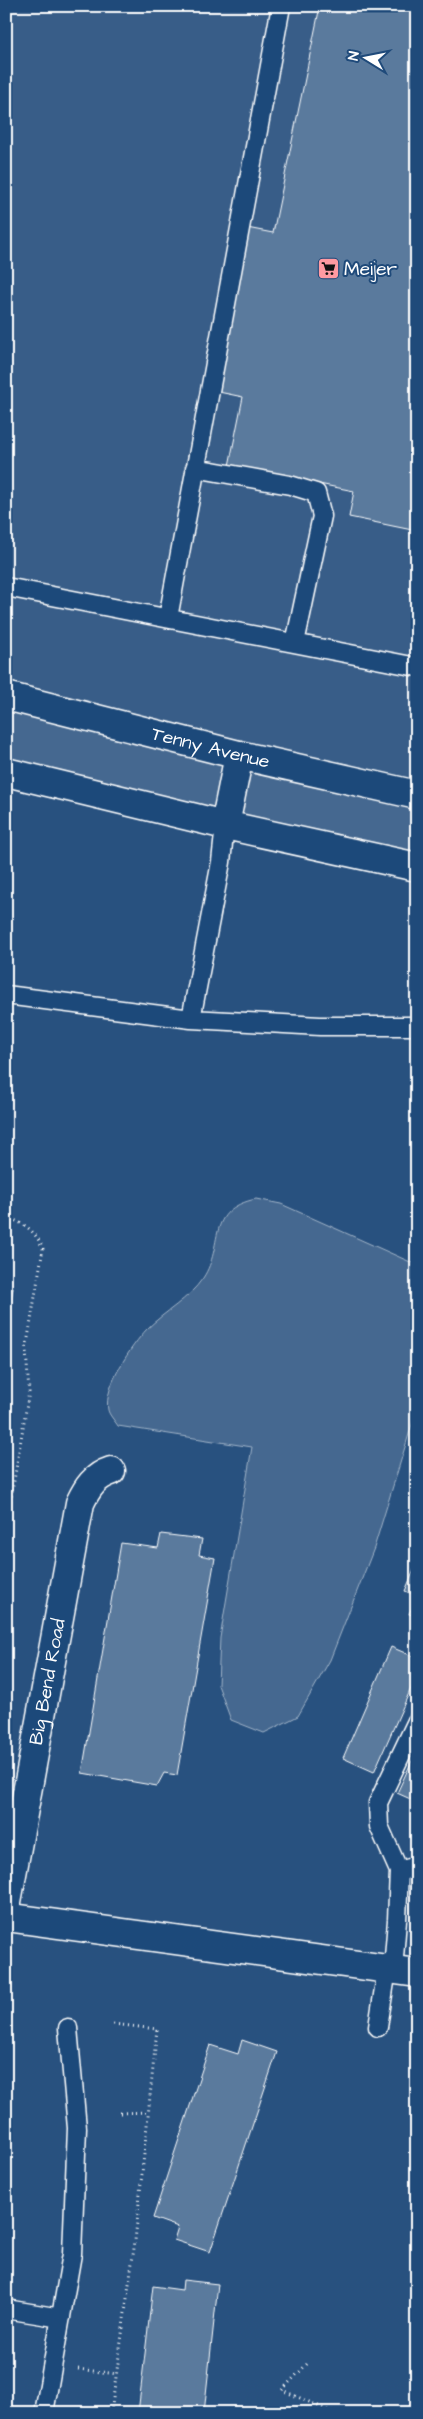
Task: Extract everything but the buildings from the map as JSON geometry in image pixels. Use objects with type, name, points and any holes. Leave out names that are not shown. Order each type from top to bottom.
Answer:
[{"type":"street","name":"Tenny Avenue","points":[[6,696],[239,755],[417,795]]},
{"type":"street","points":[[225,825],[239,755]]},
{"type":"street","points":[[6,772],[225,825],[417,866]]},
{"type":"street","name":"Big Bend Road","points":[[6,1907],[80,1504],[86,1490],[96,1479],[111,1471]]},
{"type":"street","points":[[6,1917],[399,1971]]},
{"type":"lane","points":[[168,618],[280,6]]},
{"type":"lane","points":[[195,468],[290,485],[316,493],[322,516],[295,643]]},
{"type":"lane","points":[[6,587],[417,667]]},
{"type":"lane","points":[[190,1019],[221,862],[225,825]]},
{"type":"lane","points":[[6,995],[190,1019],[320,1026],[417,1026]]},
{"type":"lane","points":[[378,2026],[399,1971],[399,1871],[379,1826],[378,1803],[417,1721]]},
{"type":"lane","points":[[399,1871],[417,1866]]},
{"type":"lane","points":[[44,2413],[72,2254],[77,2128],[68,2028]]},
{"type":"lane","points":[[6,2309],[61,2318]]},
{"type":"path","points":[[6,1217],[19,1221],[32,1230],[39,1238],[42,1249],[26,1350],[29,1392],[6,1528]]},
{"type":"path","points":[[112,2413],[135,2241],[157,2029],[113,2024]]},
{"type":"path","points":[[120,2114],[148,2112]]},
{"type":"path","points":[[307,2364],[282,2390],[334,2413]]},
{"type":"path","points":[[53,2365],[117,2374]]},
{"type":"shaded area","points":[[6,6],[417,6],[417,789],[6,696]]},
{"type":"shaded area","points":[[6,696],[417,790],[417,867],[6,772]]},
{"type":"shaded area","points":[[256,1199],[281,1204],[417,1265],[417,1408],[374,1548],[330,1660],[298,1716],[264,1733],[231,1720],[218,1685],[220,1638],[252,1447],[118,1426],[108,1410],[110,1390],[114,1378],[141,1336],[190,1293],[203,1278],[209,1266],[222,1220],[229,1211],[240,1204]]},
{"type":"place","name":"Meijer","points":[[328,269]]}]
